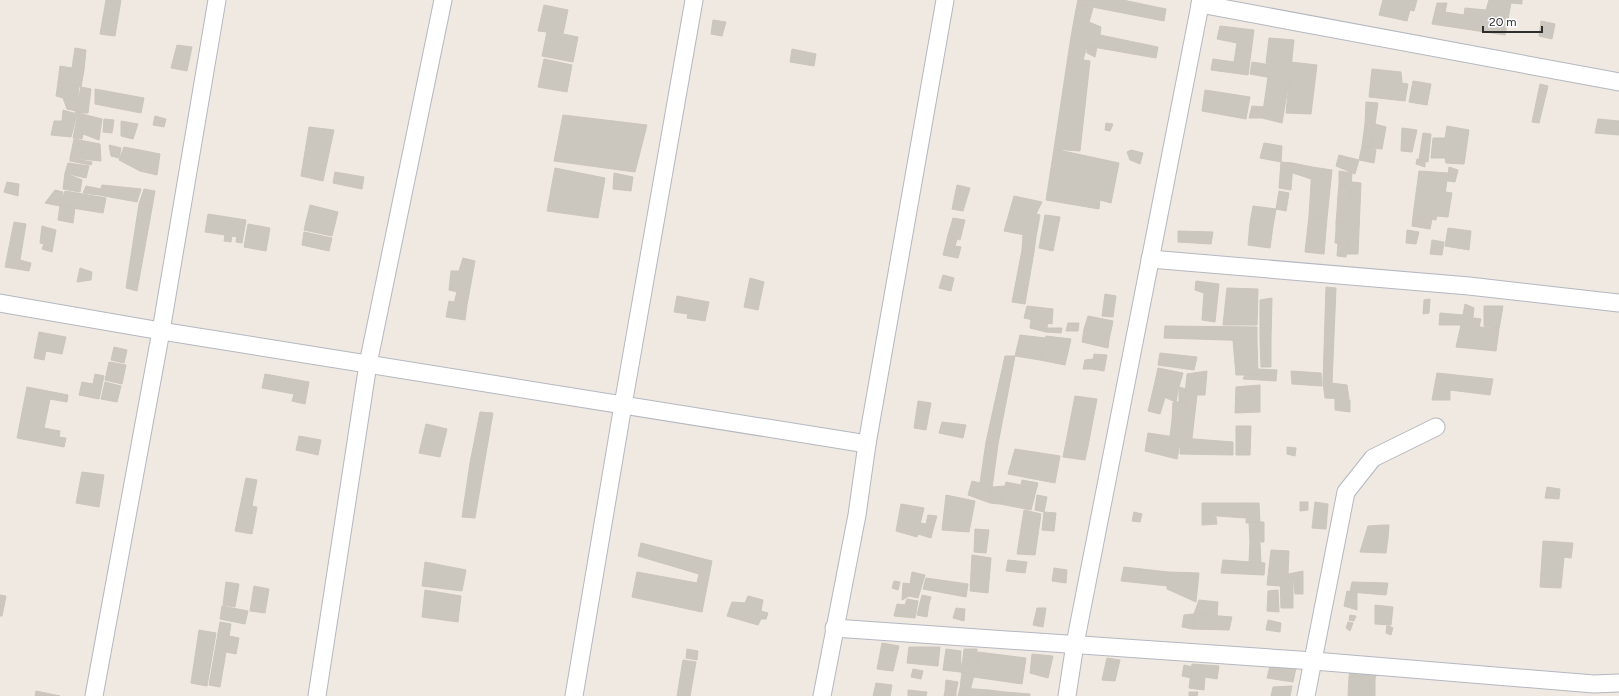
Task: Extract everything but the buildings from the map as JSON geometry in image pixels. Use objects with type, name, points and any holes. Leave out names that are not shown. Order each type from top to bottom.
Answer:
[{"type":"street","points":[[94,696],[160,331],[217,0]]},
{"type":"street","points":[[317,696],[368,364],[443,0]]},
{"type":"street","points":[[574,696],[694,0]]},
{"type":"street","points":[[822,696],[856,515],[867,444],[946,0]]},
{"type":"street","points":[[1066,696],[1200,2],[1619,82]]},
{"type":"street","points":[[1150,259],[1469,286],[1619,303]]},
{"type":"street","points":[[0,303],[160,331],[867,444]]},
{"type":"street","points":[[1306,696],[1346,492],[1373,458],[1436,427]]},
{"type":"street","points":[[834,628],[1314,661],[1593,690],[1619,682]]}]
